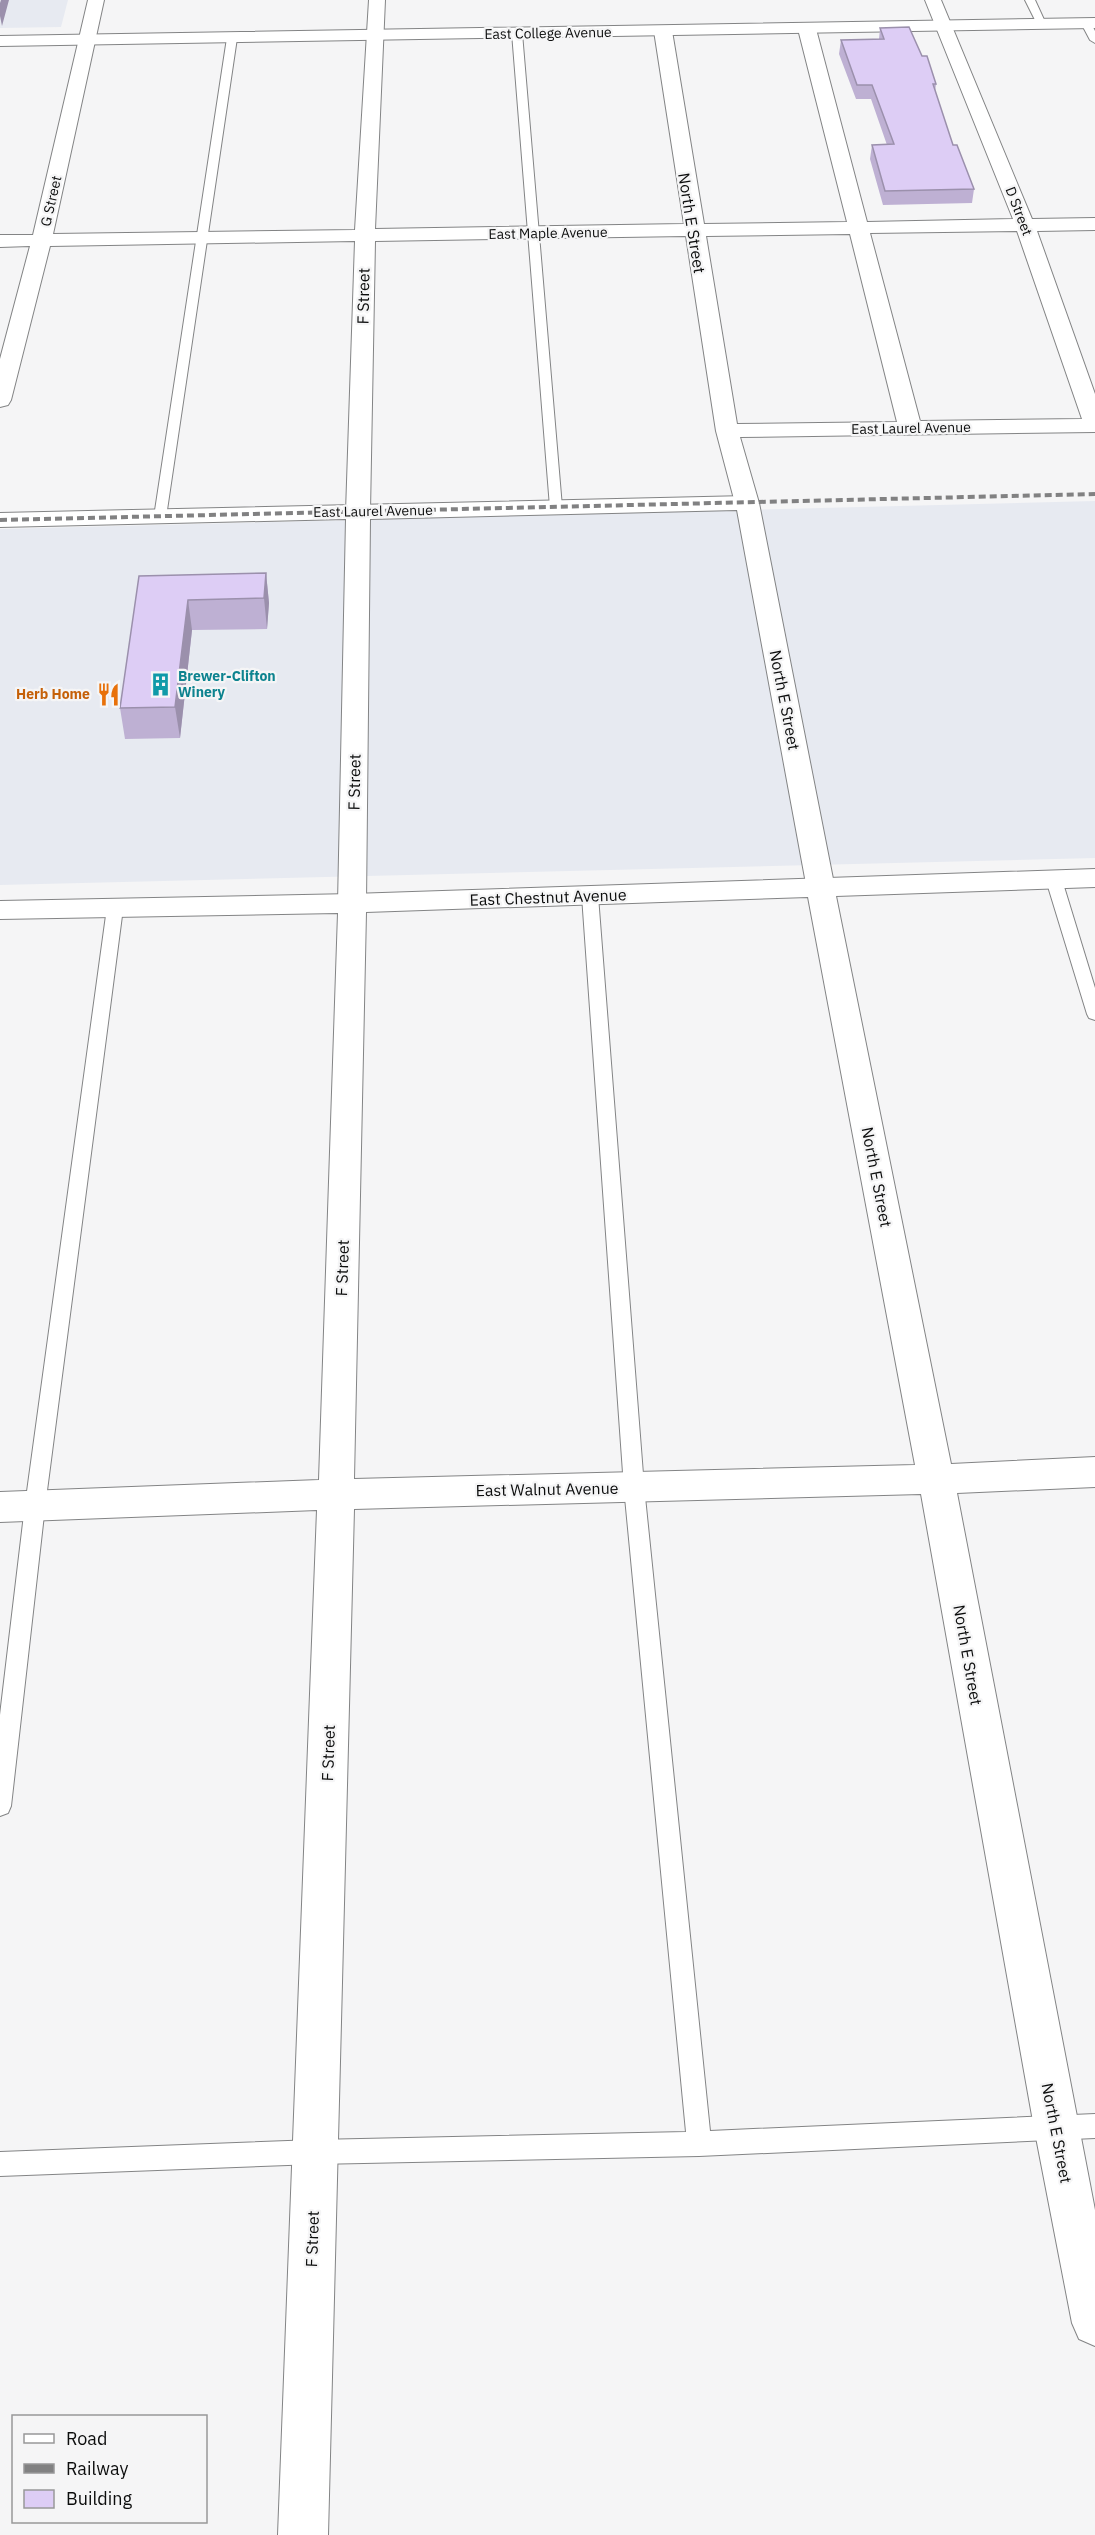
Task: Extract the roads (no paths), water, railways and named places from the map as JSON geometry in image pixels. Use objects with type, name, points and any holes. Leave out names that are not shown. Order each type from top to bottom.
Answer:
[{"type":"street","name":"G Street","points":[[0,399],[42,240],[96,0]]},
{"type":"street","name":"F Street","points":[[303,2535],[352,903],[365,235],[377,0]]},
{"type":"street","name":"D Street","points":[[933,0],[1025,225],[1095,425]]},
{"type":"street","name":"East College Avenue","points":[[0,41],[1091,23]]},
{"type":"street","points":[[807,29],[910,428]]},
{"type":"street","name":"North E Street","points":[[663,31],[693,230],[727,431],[747,503],[936,1479],[1056,2127],[1095,2323]]},
{"type":"street","name":"East Maple Avenue","points":[[0,241],[1095,224]]},
{"type":"street","name":"East Laurel Avenue","points":[[727,431],[1095,425]]},
{"type":"street","name":"East Laurel Avenue","points":[[0,520],[747,503]]},
{"type":"street","name":"East Chestnut Avenue","points":[[0,910],[352,903],[1095,878]]},
{"type":"street","name":"East Walnut Avenue","points":[[0,1508],[336,1494],[936,1479],[1095,1472]]},
{"type":"lane","points":[[1030,0],[1041,24]]},
{"type":"lane","points":[[1091,23],[1095,40]]},
{"type":"lane","points":[[517,33],[556,507]]},
{"type":"lane","points":[[160,516],[232,38]]},
{"type":"lane","points":[[1054,880],[1095,1014]]},
{"type":"lane","points":[[590,896],[634,1487],[699,2144]]},
{"type":"lane","points":[[0,1806],[35,1506],[115,908]]},
{"type":"lane","points":[[0,2164],[315,2152],[699,2144],[1095,2126]]},
{"type":"railway","points":[[0,520],[1095,494]]},
{"type":"place","name":"Brewer-Clifton Winery","points":[[160,684]]},
{"type":"place","name":"Herb Home","points":[[108,694]]}]
